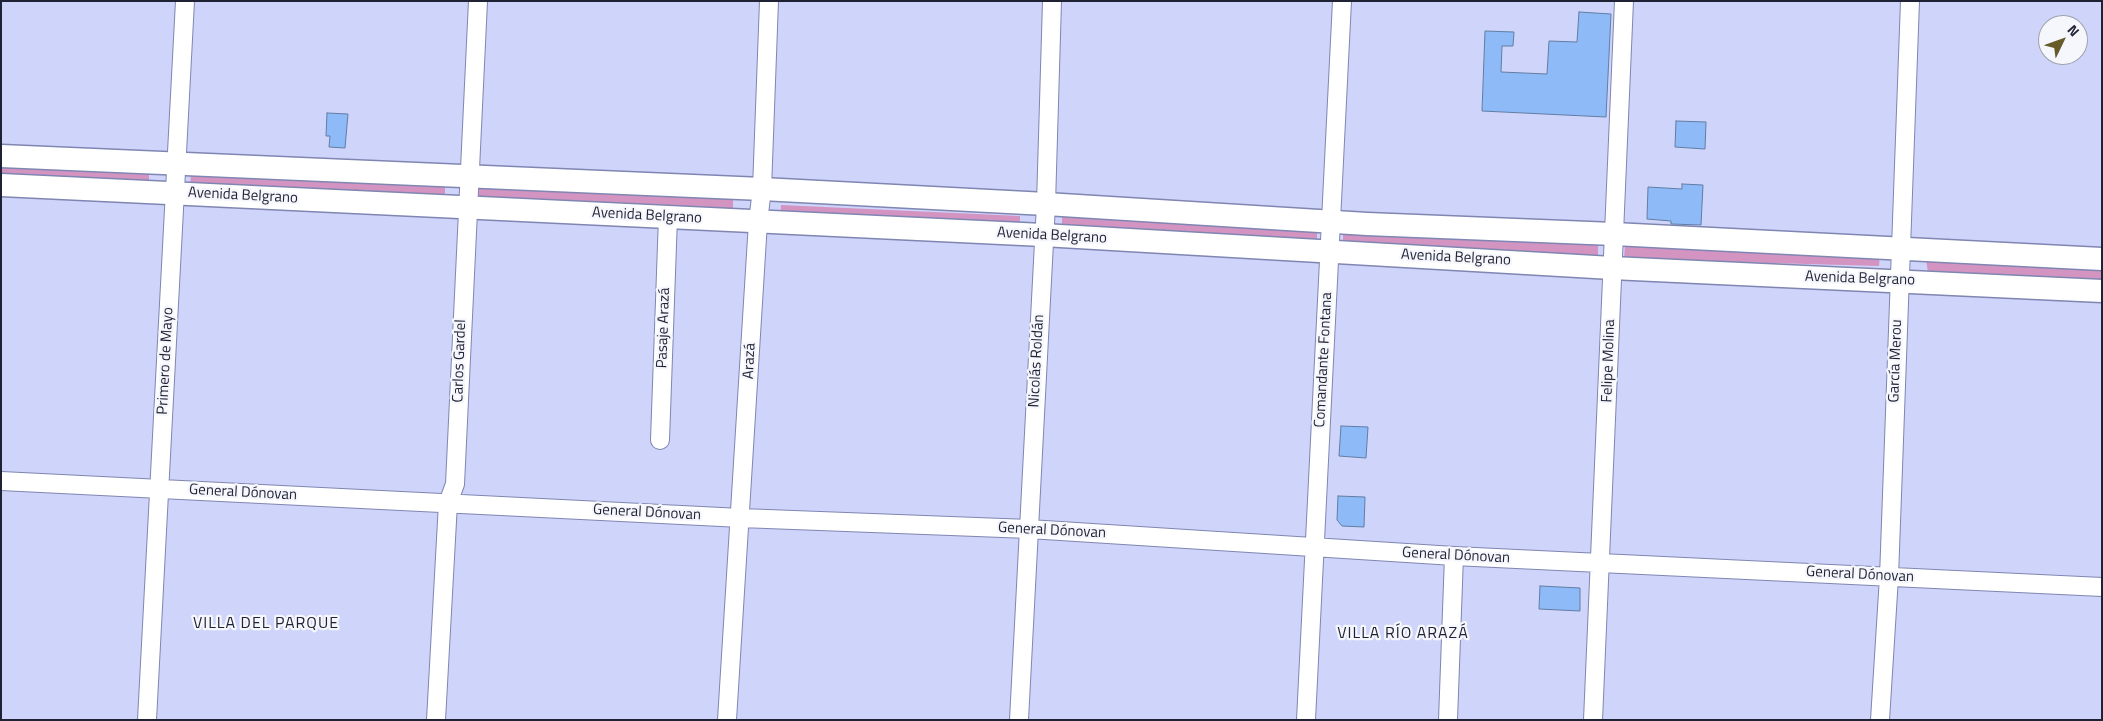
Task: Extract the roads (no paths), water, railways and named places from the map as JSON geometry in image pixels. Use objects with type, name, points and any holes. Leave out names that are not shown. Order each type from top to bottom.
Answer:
[{"type":"main road","name":"Avenida Belgrano","points":[[1,156],[762,190],[1332,221],[2102,259]]},
{"type":"main road","name":"Avenida Belgrano","points":[[1,185],[1043,235],[1612,268],[2102,291]]},
{"type":"street","name":"Primero de Mayo","points":[[147,720],[161,489],[174,192],[185,1]]},
{"type":"street","name":"Carlos Gardel","points":[[436,720],[448,503],[456,484],[467,208],[471,177],[478,1]]},
{"type":"street","name":"Arazá","points":[[727,720],[758,222],[762,190],[769,1]]},
{"type":"street","name":"Nicolás Roldán","points":[[1019,720],[1046,204],[1052,1]]},
{"type":"street","name":"Comandante Fontana","points":[[1306,720],[1313,547],[1332,221],[1342,1]]},
{"type":"street","name":"Felipe Molina","points":[[1593,720],[1624,1]]},
{"type":"street","name":"García Merou","points":[[1880,720],[1889,577],[1910,1]]},
{"type":"street","name":"Pasaje Arazá","points":[[660,440],[668,217]]},
{"type":"street","name":"General Dónovan","points":[[1,481],[741,518],[1029,529],[1601,564],[2102,587]]},
{"type":"street","points":[[1448,720],[1454,556]]},
{"type":"district","name":"VILLA DEL PARQUE","points":[[266,624]]},
{"type":"district","name":"VILLA RÍO ARAZÁ","points":[[1403,634]]}]
